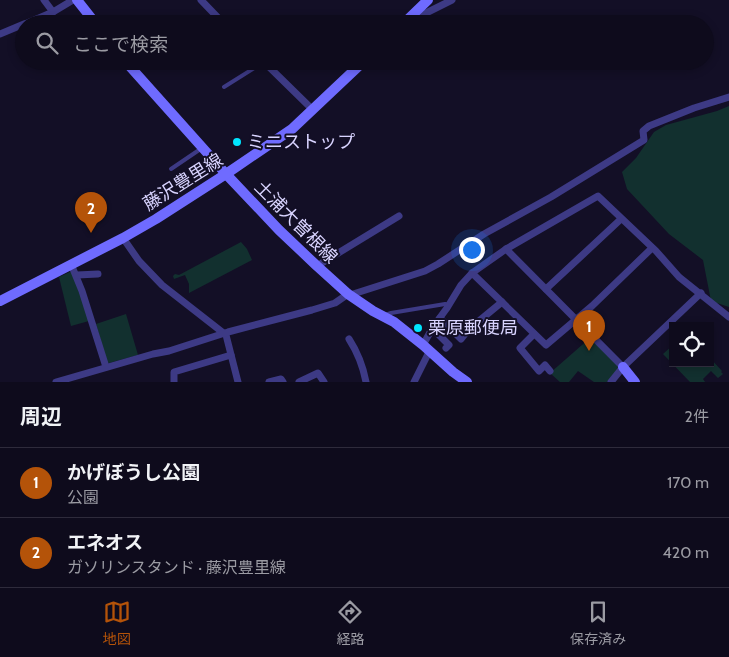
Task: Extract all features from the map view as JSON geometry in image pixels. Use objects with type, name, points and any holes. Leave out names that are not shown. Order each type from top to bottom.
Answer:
[{"type":"main road","points":[[78,0],[89,15]]},
{"type":"main road","points":[[412,15],[428,0]]},
{"type":"main road","name":"土浦大曽根線","points":[[133,70],[226,174],[279,230],[339,288],[394,322],[467,382]]},
{"type":"main road","name":"藤沢豊里線","points":[[0,301],[123,238],[226,174],[292,129],[355,70]]},
{"type":"main road","points":[[624,367],[635,382]]},
{"type":"street","points":[[44,0],[53,12]]},
{"type":"street","points":[[46,15],[73,0]]},
{"type":"street","points":[[201,0],[215,15]]},
{"type":"street","points":[[422,15],[452,0]]},
{"type":"street","points":[[0,34],[15,28]]},
{"type":"street","points":[[272,70],[313,110]]},
{"type":"street","points":[[56,382],[335,303],[349,295],[425,271],[484,234],[552,197],[644,140],[643,131],[649,126],[729,96]]},
{"type":"street","points":[[414,382],[432,328],[460,285],[472,273],[506,250],[598,196],[656,251],[679,277],[729,317]]},
{"type":"street","points":[[316,266],[399,216]]},
{"type":"street","points":[[546,289],[621,218]]},
{"type":"street","points":[[123,238],[138,261],[162,285],[226,335],[238,382]]},
{"type":"street","points":[[472,273],[546,346],[652,248]]},
{"type":"street","points":[[506,250],[624,367]]},
{"type":"street","points":[[71,264],[77,276],[106,367]]},
{"type":"street","points":[[77,276],[98,274]]},
{"type":"street","points":[[611,382],[624,367],[700,294]]},
{"type":"street","points":[[440,318],[461,339],[468,330],[502,302]]},
{"type":"street","points":[[432,328],[449,344],[446,348]]},
{"type":"street","points":[[534,334],[520,348],[539,371],[545,366],[550,370]]},
{"type":"street","points":[[348,339],[359,356],[366,382]]},
{"type":"street","points":[[174,382],[174,372],[231,355]]},
{"type":"street","points":[[299,382],[318,373],[324,382]]},
{"type":"street","points":[[269,382],[280,379],[283,382]]},
{"type":"lane","points":[[224,87],[251,70]]},
{"type":"lane","points":[[171,169],[202,148]]},
{"type":"lane","points":[[383,316],[391,313],[448,305]]},
{"type":"green space","points":[[729,106],[729,307],[711,301],[703,260],[669,234],[627,189],[622,172],[636,158],[654,132],[666,125]]},
{"type":"green space","points":[[241,242],[252,260],[189,293],[189,284],[185,275],[174,279],[173,276],[175,274],[179,275]]},
{"type":"green space","points":[[72,271],[89,321],[71,326],[59,277]]},
{"type":"green space","points":[[126,314],[138,355],[109,363],[107,362],[96,324]]},
{"type":"green space","points":[[590,338],[619,367],[607,382],[594,382],[578,371],[569,382],[560,382],[550,373]]},
{"type":"green space","points":[[669,349],[669,360],[663,354]]},
{"type":"green space","points":[[714,362],[723,374],[718,378],[711,371],[703,379],[705,382],[690,382],[676,367],[714,367]]},
{"type":"place","name":"ミニストップ","points":[[237,142]]},
{"type":"place","name":"エネオス","points":[[91,233]]},
{"type":"place","name":"栗原郵便局","points":[[418,328]]},
{"type":"place","name":"かげぼうし公園","points":[[589,351]]}]
